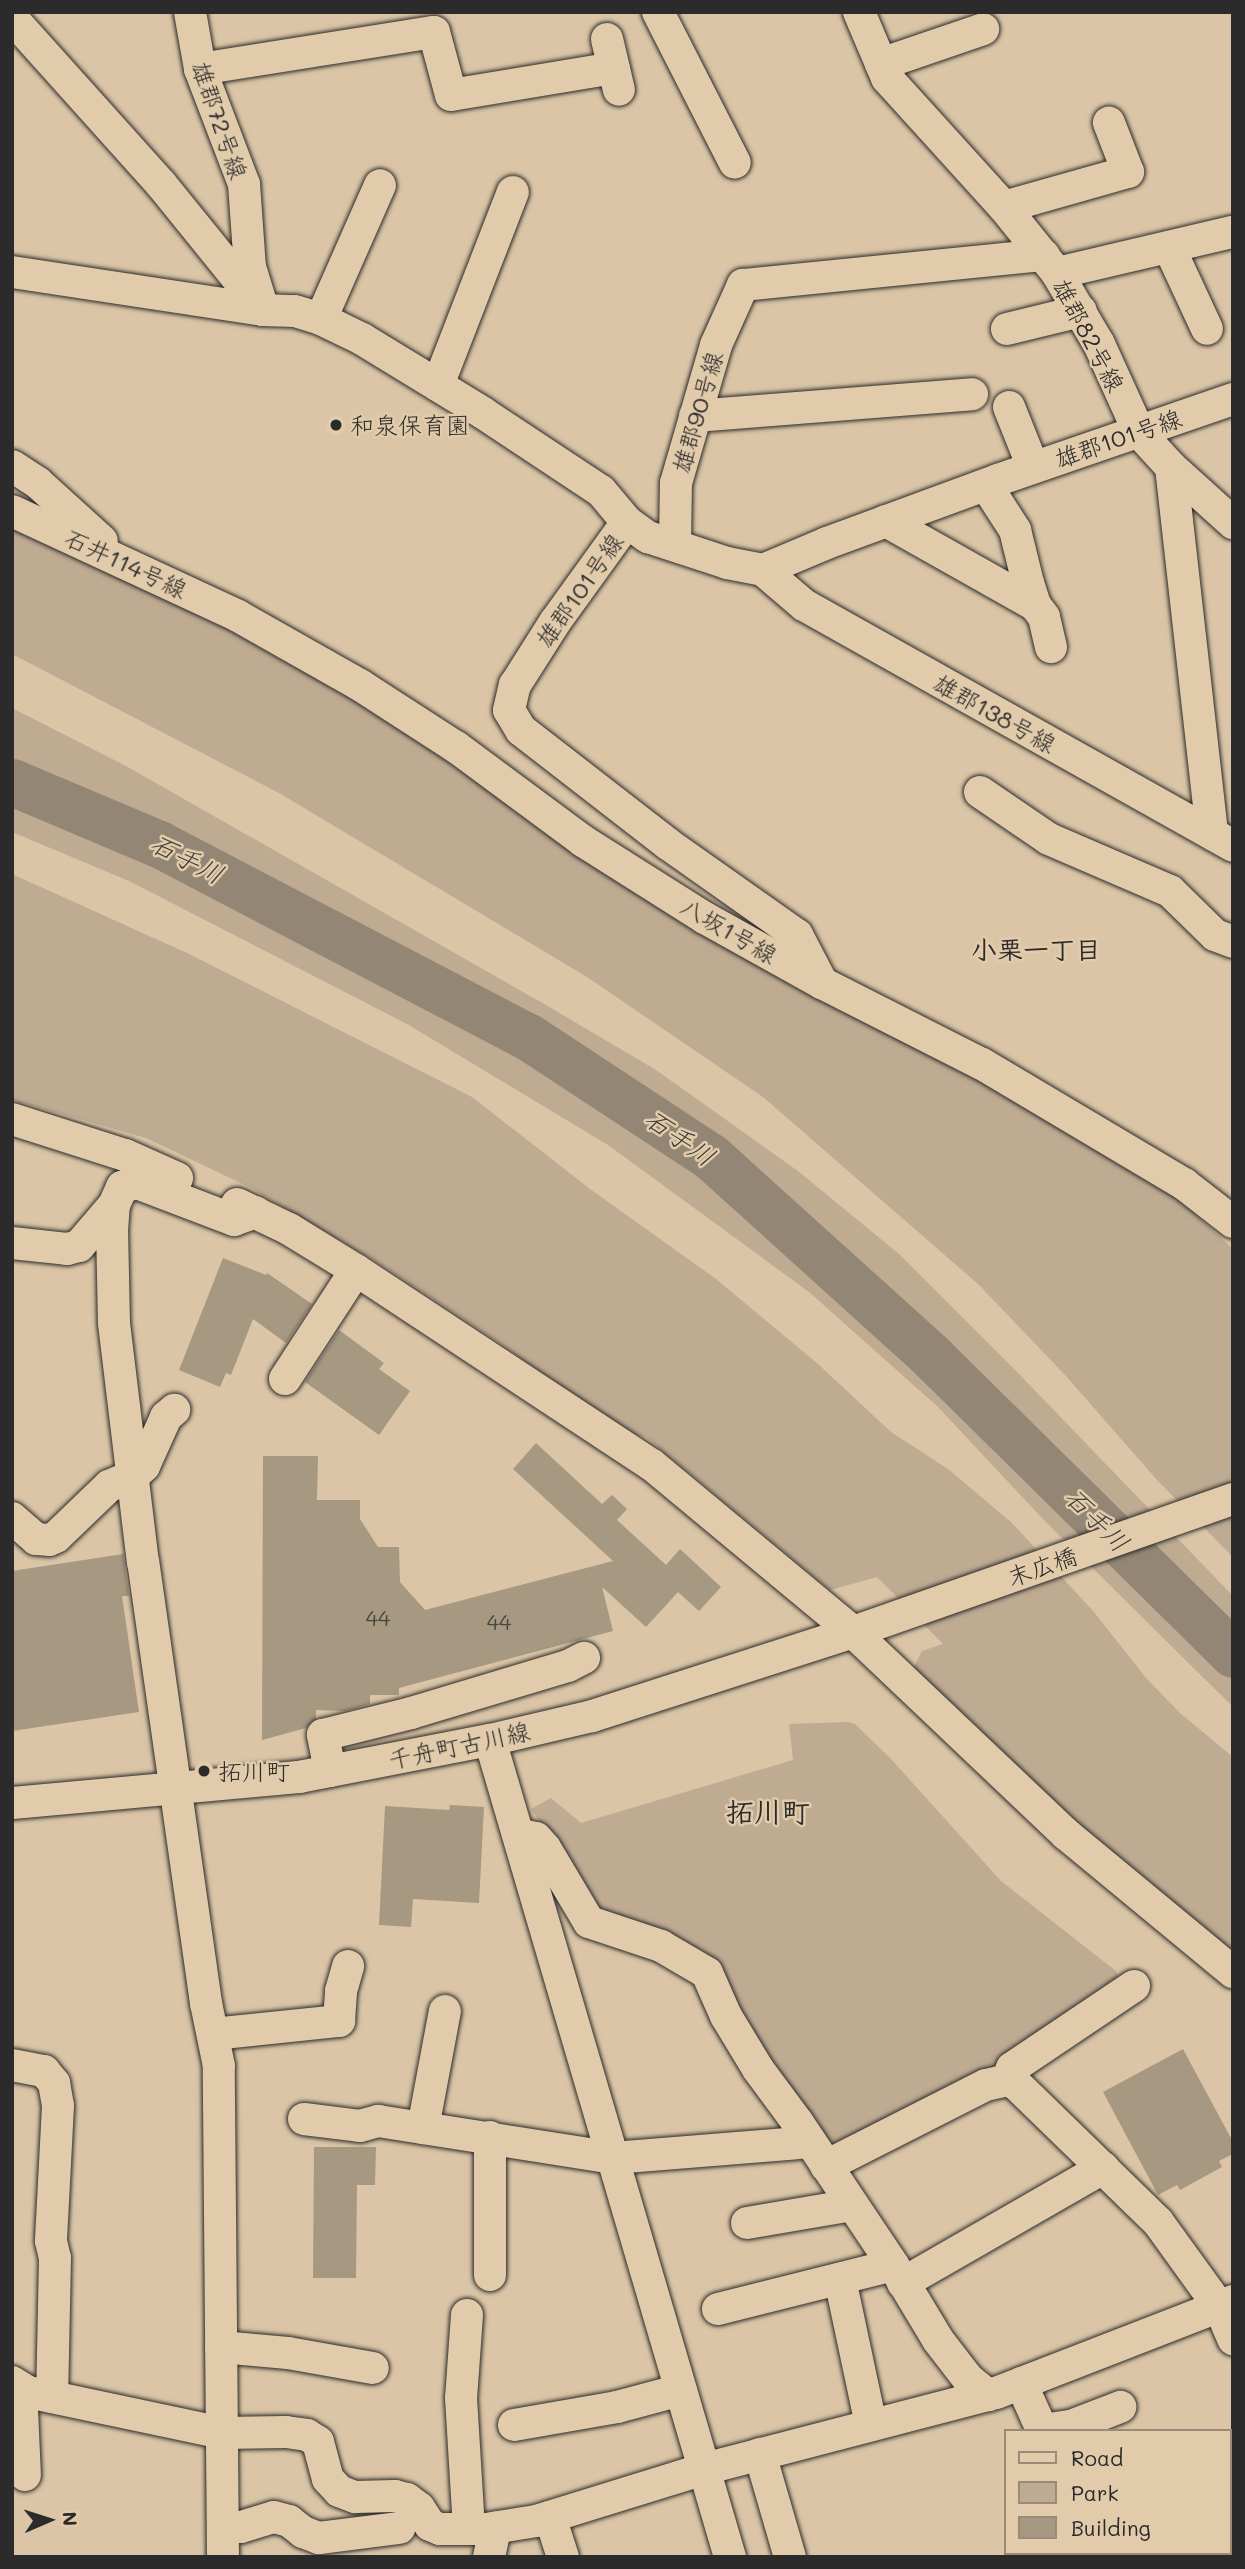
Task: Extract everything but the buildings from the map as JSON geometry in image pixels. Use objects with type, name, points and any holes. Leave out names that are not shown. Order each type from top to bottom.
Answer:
[{"type":"street","name":"雄郡72号線","points":[[190,12],[200,69],[244,184],[250,267],[263,310]]},
{"type":"street","points":[[658,12],[735,163]]},
{"type":"street","name":"雄郡82号線","points":[[859,12],[887,78],[1051,264],[1081,311],[1139,432],[1171,467],[1233,522]]},
{"type":"street","points":[[12,18],[161,184],[263,310]]},
{"type":"street","points":[[200,69],[432,22],[451,95],[613,66]]},
{"type":"street","points":[[881,64],[983,29]]},
{"type":"street","points":[[1003,207],[1128,172],[1108,123]]},
{"type":"street","points":[[321,319],[380,185]]},
{"type":"street","points":[[438,385],[513,192]]},
{"type":"street","points":[[1051,264],[1170,247],[1232,232]]},
{"type":"street","points":[[1170,247],[1208,329]]},
{"type":"street","name":"雄郡90号線","points":[[674,544],[676,483],[716,345],[743,285],[1051,264]]},
{"type":"street","points":[[12,272],[263,310],[295,311],[321,319],[362,339],[483,412],[601,491],[627,522]]},
{"type":"street","points":[[1007,329],[1081,311]]},
{"type":"street","points":[[695,416],[972,394]]},
{"type":"street","name":"雄郡101号線","points":[[822,983],[797,935],[668,844],[521,730],[509,710],[515,685],[541,643],[627,522],[648,537],[727,563],[763,570],[1033,467],[1233,399]]},
{"type":"street","points":[[1009,407],[1033,467]]},
{"type":"street","points":[[12,466],[38,483],[122,559]]},
{"type":"street","points":[[1171,467],[1222,840]]},
{"type":"street","points":[[986,485],[1015,530],[1035,605],[1044,617],[1051,647]]},
{"type":"street","name":"石井114号線","points":[[12,511],[122,559],[238,616]]},
{"type":"street","points":[[886,521],[969,582],[1035,605]]},
{"type":"street","name":"雄郡138号線","points":[[763,570],[804,605],[1222,840]]},
{"type":"street","name":"八坂1号線","points":[[238,616],[360,685],[456,747],[583,841],[705,918],[822,983],[982,1064],[1184,1184],[1233,1222]]},
{"type":"street","points":[[980,792],[1049,839],[1170,891],[1215,935],[1233,942]]},
{"type":"street","points":[[12,1119],[125,1155],[256,1212],[356,1270],[652,1465],[853,1632],[1066,1835],[1233,1972]]},
{"type":"street","points":[[12,1243],[67,1249],[79,1246],[114,1205],[122,1187],[136,1183],[234,1220],[256,1212]]},
{"type":"street","points":[[114,1205],[114,1323],[143,1563],[219,2066],[223,2542]]},
{"type":"street","points":[[285,1379],[356,1270]]},
{"type":"street","points":[[12,1518],[36,1538],[49,1540],[109,1486],[133,1476],[144,1466],[166,1417],[174,1410]]},
{"type":"street","name":"末広橋","points":[[892,1618],[1233,1499]]},
{"type":"street","name":"千舟町古川線","points":[[12,1803],[177,1790],[330,1771],[490,1740],[592,1716],[892,1618]]},
{"type":"street","points":[[330,1771],[323,1735],[411,1713],[568,1666],[584,1658]]},
{"type":"street","points":[[490,1740],[730,2557]]},
{"type":"street","points":[[518,1834],[536,1838],[545,1848],[589,1922],[661,1946],[707,1973],[726,2017],[898,2274],[952,2360],[968,2379],[988,2395]]},
{"type":"street","points":[[213,2034],[339,2021],[341,1991],[348,1966]]},
{"type":"street","points":[[1007,2080],[1012,2068],[1134,1986]]},
{"type":"street","points":[[423,2127],[445,2011]]},
{"type":"street","points":[[12,2065],[44,2071],[54,2083],[58,2106],[51,2241],[55,2258],[52,2397]]},
{"type":"street","points":[[304,2119],[360,2126],[378,2121],[613,2158],[818,2154],[986,2085],[1007,2080],[1016,2084],[1158,2222],[1227,2305],[1233,2339]]},
{"type":"street","points":[[490,2137],[498,2267]]},
{"type":"street","points":[[718,2309],[840,2278],[898,2274],[1103,2168]]},
{"type":"street","points":[[764,2229],[852,2205]]},
{"type":"street","points":[[840,2278],[871,2425]]},
{"type":"street","points":[[25,2475],[17,2385],[52,2397],[222,2433],[286,2432],[307,2435],[317,2442],[328,2479],[339,2491],[355,2497],[395,2496],[419,2508],[430,2525],[484,2538],[704,2469],[988,2395],[1227,2305]]},
{"type":"street","points":[[467,2315],[461,2398],[484,2538]]},
{"type":"street","points":[[221,2347],[288,2353],[373,2368]]},
{"type":"street","points":[[1021,2383],[1042,2429]]},
{"type":"street","points":[[514,2425],[603,2410],[681,2390]]},
{"type":"street","points":[[1071,2428],[1120,2407]]},
{"type":"street","points":[[760,2454],[790,2557]]},
{"type":"street","points":[[223,2542],[241,2527],[274,2517],[289,2521],[303,2532],[319,2538],[398,2528]]},
{"type":"street","points":[[550,2517],[563,2557]]},
{"type":"green space","points":[[12,528],[210,618],[401,726],[898,1034],[1179,1191],[1196,1215],[1233,1249],[1233,1557],[1157,1480],[1065,1375],[978,1284],[763,1097],[587,977],[279,793],[12,654]]},
{"type":"green space","points":[[12,708],[126,766],[546,1005],[656,1070],[798,1171],[899,1254],[1233,1596],[1233,1707],[1041,1517],[938,1407],[809,1292],[608,1145],[407,1024],[129,881],[12,832]]},
{"type":"green space","points":[[12,874],[187,953],[472,1097],[590,1189],[716,1279],[818,1364],[891,1432],[948,1469],[1012,1523],[1094,1612],[1146,1678],[1180,1713],[1233,1757],[1233,1952],[1142,1880],[1007,1760],[914,1667],[922,1651],[943,1644],[877,1577],[830,1590],[646,1437],[621,1431],[500,1343],[374,1260],[249,1187],[146,1138],[12,1100]]},
{"type":"green space","points":[[789,1724],[855,1724],[891,1759],[1001,1881],[1116,1971],[1119,1978],[1010,2061],[830,2148],[734,2004],[607,1921],[531,1809],[551,1798],[581,1823],[793,1760]]},
{"type":"waterway","name":"石手川","points":[[12,782],[159,844],[527,1036],[711,1157],[932,1357],[1233,1654]]},
{"type":"place","name":"和泉保育園","points":[[336,425]]},
{"type":"place","name":"拓川町","points":[[204,1771]]},
{"type":"district","name":"小栗一丁目","points":[[1036,950]]},
{"type":"district","name":"拓川町","points":[[768,1811]]}]
